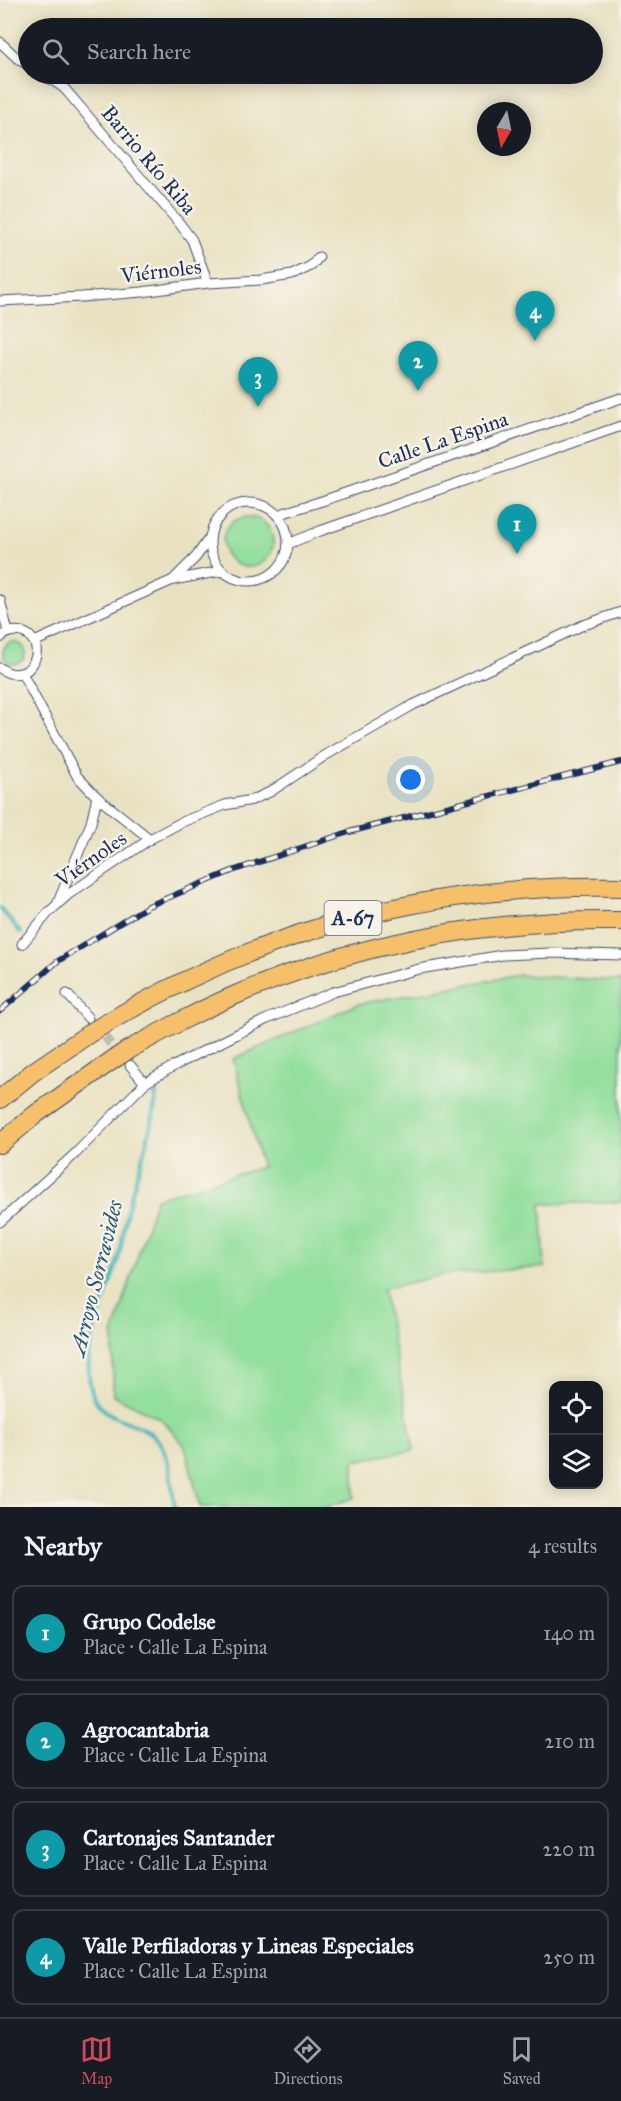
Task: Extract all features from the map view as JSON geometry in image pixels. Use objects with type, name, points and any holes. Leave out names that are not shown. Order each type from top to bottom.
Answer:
[{"type":"highway","points":[[572,886],[598,880],[621,880]]},
{"type":"highway","name":"A-67","points":[[0,1099],[94,1025],[213,967],[266,945],[324,926],[402,906],[465,895],[572,886],[621,887]]},
{"type":"highway","name":"A-67","points":[[0,1144],[36,1114],[180,1022],[238,994],[300,970],[364,951],[428,936],[550,922],[621,921]]},
{"type":"street","points":[[0,42],[18,59]]},
{"type":"street","name":"Barrio Río Riba","points":[[58,84],[64,88],[192,240],[208,284]]},
{"type":"street","name":"Viérnoles","points":[[0,301],[142,292],[261,280],[292,275],[311,266],[320,257]]},
{"type":"street","name":"Calle La Espina","points":[[276,515],[621,398]]},
{"type":"street","points":[[288,544],[621,426]]},
{"type":"street","points":[[254,503],[266,507],[276,515],[287,533],[288,544],[279,567],[263,578],[245,581],[233,578],[222,571],[212,555],[210,537],[213,525],[220,515],[230,507],[254,503]]},
{"type":"street","points":[[173,580],[196,557],[210,537]]},
{"type":"street","points":[[34,642],[173,580],[222,571]]},
{"type":"street","points":[[0,600],[2,635],[23,633],[34,642],[37,654],[35,660],[22,673],[7,673],[0,668]]},
{"type":"street","points":[[150,839],[182,822],[218,808],[261,796],[413,705],[581,626],[621,612]]},
{"type":"street","name":"Viérnoles","points":[[22,673],[76,776],[97,797],[150,839],[69,894],[22,944]]},
{"type":"street","name":"Viérnoles","points":[[57,906],[91,824],[97,797]]},
{"type":"street","points":[[0,1222],[76,1153],[145,1083],[265,1020],[333,992],[419,969],[503,955],[551,953],[621,955]]},
{"type":"street","points":[[67,994],[94,1025]]},
{"type":"street","points":[[124,1058],[145,1083]]},
{"type":"green space","points":[[243,517],[253,517],[266,524],[273,537],[273,547],[266,560],[253,567],[243,567],[234,563],[227,556],[223,547],[223,537],[227,528],[234,521]]},
{"type":"green space","points":[[14,642],[22,645],[25,653],[22,661],[14,664],[6,661],[3,653],[6,645]]},
{"type":"green space","points":[[519,975],[621,981],[621,1202],[541,1204],[545,1267],[442,1275],[383,1289],[414,1450],[354,1461],[354,1498],[326,1507],[200,1507],[185,1446],[163,1420],[113,1395],[113,1335],[156,1198],[262,1167],[233,1059],[358,1004]]},
{"type":"waterway","name":"Arroyo Sorravides","points":[[0,908],[21,933]]},
{"type":"waterway","name":"Arroyo Sorravides","points":[[156,1092],[148,1139],[130,1200],[119,1255],[91,1343],[89,1376],[97,1403],[105,1411],[145,1430],[161,1445],[169,1467],[175,1507]]},
{"type":"tunnel","points":[[96,1027],[122,1057]]},
{"type":"railway","points":[[0,1011],[58,961],[148,906],[232,871],[349,832],[621,762]]},
{"type":"place","name":"Valle Perfiladoras y Lineas Especiales","points":[[535,341]]},
{"type":"place","name":"Agrocantabria","points":[[418,391]]},
{"type":"place","name":"Cartonajes Santander","points":[[258,407]]},
{"type":"place","name":"Grupo Codelse","points":[[517,554]]}]
